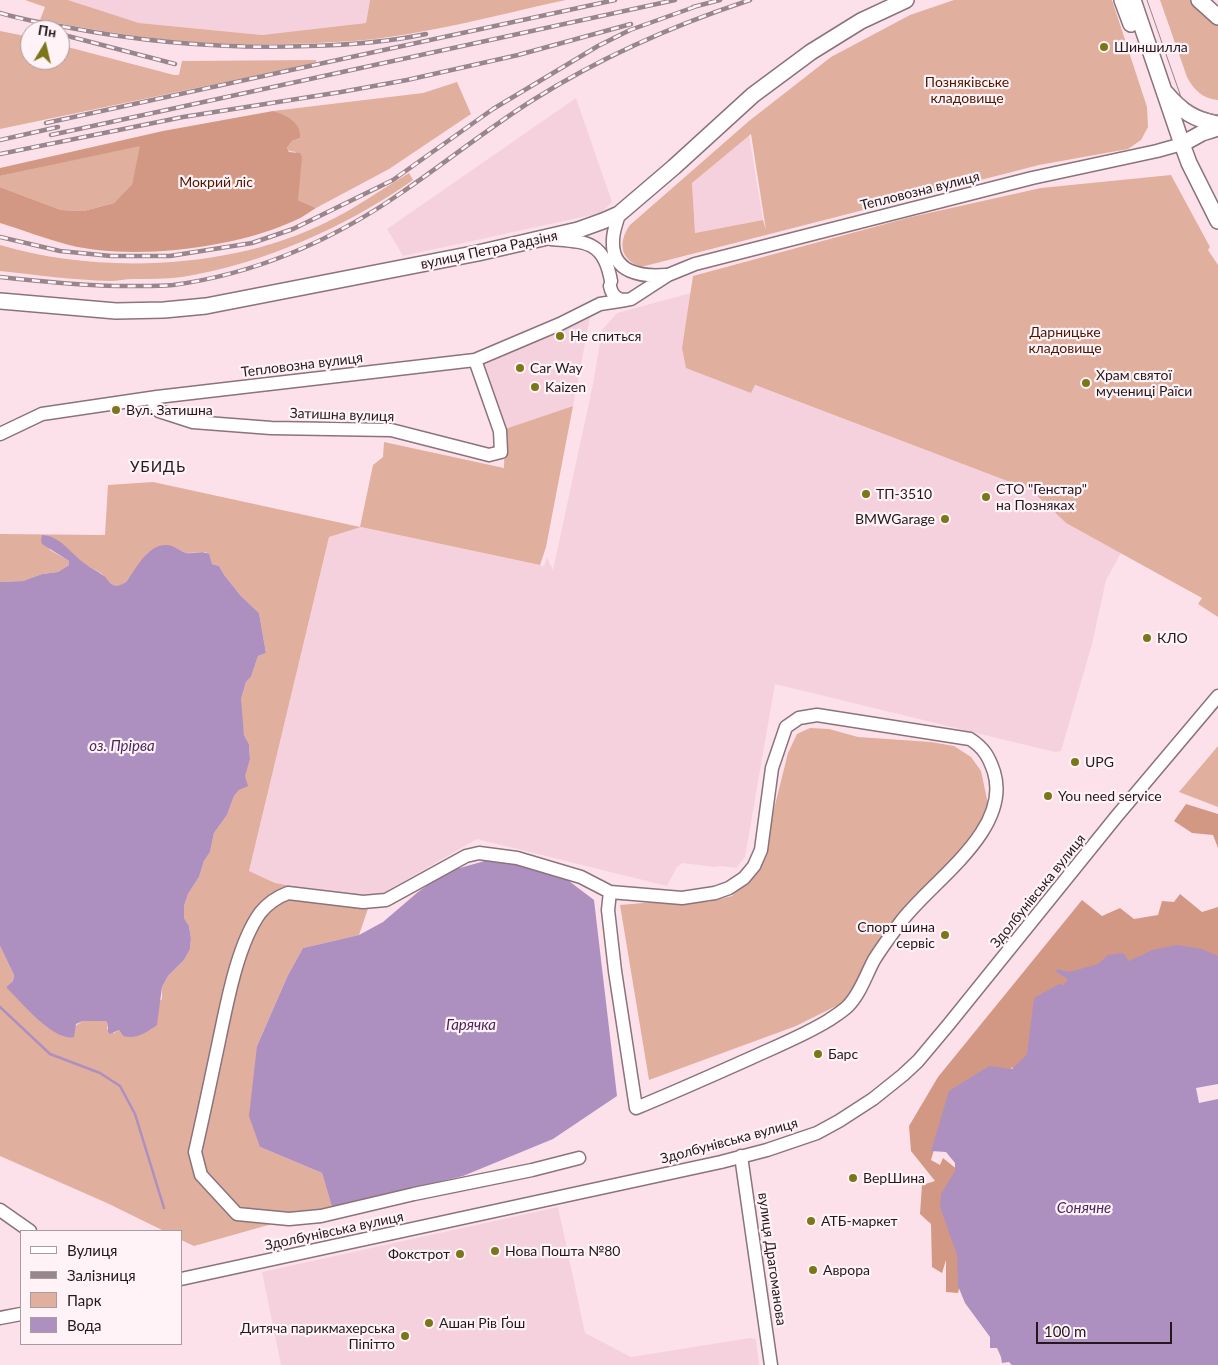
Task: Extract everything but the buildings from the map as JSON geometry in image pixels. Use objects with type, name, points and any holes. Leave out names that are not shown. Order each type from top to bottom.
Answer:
[{"type":"main road","name":"вулиця Петра Радзіня","points":[[0,301],[116,311],[164,310],[206,306],[384,272],[546,238],[593,226],[619,214],[760,90],[835,36],[861,21],[906,0]]},
{"type":"main road","points":[[1122,0],[1170,132],[1182,144]]},
{"type":"main road","points":[[1133,0],[1189,163],[1218,221]]},
{"type":"main road","points":[[1200,0],[1218,18]]},
{"type":"main road","points":[[1162,88],[1188,114],[1218,126]]},
{"type":"main road","points":[[1182,144],[1218,126]]},
{"type":"main road","points":[[1182,144],[1218,138]]},
{"type":"street","name":"Тепловозна вулиця","points":[[638,293],[668,275],[695,264],[1032,178],[1182,144]]},
{"type":"street","points":[[546,238],[568,240],[594,246],[601,252],[608,263],[613,295],[626,300],[631,299],[638,293],[639,283],[638,278],[617,258],[613,244],[619,214]]},
{"type":"street","points":[[600,304],[608,294],[610,284],[616,274],[630,271]]},
{"type":"street","name":"Тепловозна вулиця","points":[[630,271],[640,276],[668,275]]},
{"type":"street","name":"Тепловозна вулиця","points":[[0,434],[42,414],[151,398],[475,360],[560,324],[600,304],[626,300]]},
{"type":"street","name":"Затишна вулиця","points":[[151,398],[159,411],[193,422],[280,428],[391,430],[489,455],[501,452],[500,430],[475,360]]},
{"type":"street","name":"Здолбунівська вулиця","points":[[182,1279],[741,1156],[792,1142],[817,1133],[839,1121],[878,1095],[918,1061],[1116,817],[1218,696]]},
{"type":"street","points":[[579,1158],[321,1216],[289,1219],[237,1214],[201,1175],[195,1152],[228,1002],[242,949],[260,913],[277,897],[288,893],[363,902],[386,900],[466,856],[479,853],[517,858],[582,876],[610,892],[682,898],[715,893],[728,888],[744,878],[754,866],[761,850],[772,768],[786,727],[799,718],[817,715],[970,739],[981,747],[990,759],[996,778],[996,792],[990,816],[981,834],[959,862],[925,895],[901,922],[875,959],[848,1006],[830,1020],[788,1041],[636,1108],[614,963],[608,910],[610,892]]},
{"type":"street","name":"вулиця Драгоманова","points":[[741,1156],[771,1365]]},
{"type":"street","points":[[0,1210],[29,1230]]},
{"type":"street","points":[[0,1318],[20,1314]]},
{"type":"shaded area","points":[[68,0],[370,0],[366,23],[262,35],[139,23]]},
{"type":"shaded area","points":[[576,98],[612,202],[601,213],[403,256],[387,229]]},
{"type":"shaded area","points":[[749,135],[763,220],[695,233],[692,183]]},
{"type":"shaded area","points":[[691,293],[682,348],[751,393],[754,385],[1031,490],[1066,523],[1121,553],[1106,580],[1092,644],[1061,751],[1056,752],[1038,748],[775,684],[745,857],[736,868],[683,863],[677,867],[667,886],[477,839],[371,900],[275,883],[249,871],[329,537],[361,527],[544,566],[547,557],[553,570],[593,384],[602,330],[617,313]]},
{"type":"shaded area","points":[[590,317],[573,406],[505,429],[480,363],[546,338]]},
{"type":"shaded area","name":"Ашан Рів Ґош","points":[[558,1207],[585,1333],[631,1357],[750,1338],[756,1339],[759,1365],[281,1365],[262,1272]]},
{"type":"green space","points":[[25,0],[68,0],[139,23],[262,35],[366,23],[370,0],[566,0],[407,34],[354,41],[284,44],[168,40],[104,31],[70,25],[70,20],[40,20],[45,7]]},
{"type":"green space","name":"Позняківське кладовище","points":[[954,0],[1112,0],[1147,107],[1148,127],[1141,140],[1128,149],[1039,165],[641,267],[629,260],[625,255],[622,244],[630,225],[749,121],[831,57],[910,15]],"holes":[[[751,134],[766,230],[763,220],[695,233],[692,183]]]},
{"type":"green space","points":[[1160,0],[1192,0],[1218,24],[1218,100],[1208,98],[1200,93],[1187,77]]},
{"type":"green space","points":[[0,31],[20,35],[20,70],[70,70],[70,48],[174,75],[179,75],[182,61],[316,60],[316,63],[0,129]]},
{"type":"green space","points":[[457,82],[471,114],[389,169],[316,208],[298,200],[296,152],[289,151],[287,148],[292,141],[300,138],[300,134],[291,121],[273,111],[423,93]]},
{"type":"green space","name":"Мокрий ліс","points":[[273,111],[288,117],[298,128],[300,138],[292,141],[287,148],[289,152],[300,153],[302,157],[298,200],[316,208],[296,220],[272,230],[245,238],[184,249],[123,252],[95,250],[69,245],[0,223],[0,187],[61,210],[84,211],[114,203],[132,184],[140,146],[0,176],[0,168],[163,131]]},
{"type":"green space","points":[[141,145],[132,184],[114,203],[84,211],[61,210],[0,187],[0,176]]},
{"type":"green space","points":[[409,173],[413,180],[332,228],[273,253],[212,271],[176,278],[110,281],[0,271],[0,245],[39,255],[80,261],[123,263],[209,258],[250,250],[290,238],[338,217]]},
{"type":"green space","name":"Дарницьке кладовище","points":[[1171,175],[1210,247],[1208,250],[1218,265],[1218,617],[1198,604],[1202,598],[1066,523],[1031,490],[755,385],[751,393],[686,368],[682,348],[693,276],[911,217],[1041,188]]},
{"type":"green space","points":[[573,406],[546,547],[540,565],[361,527],[329,537],[249,871],[275,883],[371,900],[359,935],[303,948],[288,975],[257,1046],[260,1147],[322,1173],[332,1207],[194,1246],[182,1240],[182,1230],[162,1230],[107,1203],[0,1156],[0,946],[14,975],[13,981],[6,987],[75,1026],[83,1021],[106,1021],[107,1029],[114,1033],[119,1030],[123,1036],[162,999],[162,987],[168,976],[184,960],[190,949],[189,926],[184,918],[184,906],[188,894],[199,877],[204,861],[210,852],[214,833],[227,815],[234,796],[239,790],[250,759],[249,744],[244,735],[240,710],[241,699],[246,682],[251,677],[258,656],[266,653],[259,613],[241,596],[219,566],[212,564],[206,552],[186,553],[171,546],[148,553],[126,582],[118,586],[110,583],[101,573],[84,564],[61,543],[44,535],[50,550],[69,561],[69,565],[58,572],[42,574],[23,581],[0,582],[0,534],[105,535],[108,485],[153,482],[360,527],[373,465],[383,457],[384,442],[504,468],[505,429]]},
{"type":"green space","points":[[810,728],[829,729],[858,737],[931,742],[954,746],[971,757],[981,771],[988,804],[981,824],[964,846],[896,917],[876,945],[861,975],[842,1003],[796,1026],[649,1080],[620,905],[654,902],[708,902],[732,896],[755,873],[770,825],[788,753],[797,734]]},
{"type":"green space","points":[[1218,746],[1218,807],[1179,792]]},
{"type":"green space","points":[[1186,804],[1218,814],[1218,848],[1213,835],[1192,833],[1174,821]]},
{"type":"green space","points":[[1180,894],[1202,912],[1218,907],[1218,966],[1033,1058],[1019,1076],[1012,1067],[1008,1077],[948,1103],[931,1160],[940,1165],[943,1158],[958,1170],[964,1267],[958,1293],[946,1292],[946,1260],[942,1273],[932,1267],[931,1224],[920,1214],[922,1185],[935,1181],[911,1151],[909,1126],[938,1077],[1082,900],[1102,916],[1120,908],[1134,919],[1158,915],[1162,901],[1174,902]]},
{"type":"water","name":"оз. Прірва","points":[[42,535],[55,538],[84,563],[116,585],[126,582],[143,558],[154,548],[161,545],[168,545],[186,553],[201,552],[209,554],[212,564],[219,566],[241,596],[259,613],[266,653],[258,656],[251,677],[246,682],[241,699],[244,735],[249,744],[250,759],[245,776],[248,786],[239,790],[234,796],[227,815],[214,833],[210,852],[204,861],[199,877],[188,894],[184,906],[184,918],[189,926],[190,949],[184,960],[168,976],[162,987],[157,1025],[145,1033],[132,1037],[123,1036],[119,1030],[110,1034],[106,1021],[83,1021],[76,1024],[74,1037],[66,1037],[47,1027],[6,987],[13,981],[14,975],[0,946],[0,582],[23,581],[42,574],[58,572],[69,565],[69,561],[42,544]]},
{"type":"water","name":"Гарячка","points":[[488,860],[528,866],[565,878],[594,900],[617,1096],[553,1139],[463,1176],[332,1207],[322,1173],[260,1147],[249,1116],[257,1046],[288,975],[303,948],[359,935],[383,922],[418,892],[446,872]]},
{"type":"water","name":"Сонячне","points":[[1177,945],[1202,949],[1218,956],[1218,1084],[1196,1088],[1199,1103],[1218,1099],[1218,1365],[1012,1365],[1009,1362],[1002,1363],[997,1348],[990,1348],[990,1337],[965,1303],[958,1286],[957,1255],[940,1207],[941,1194],[955,1171],[955,1163],[946,1152],[931,1151],[949,1091],[989,1066],[1012,1069],[1027,1054],[1034,998],[1059,984],[1064,985],[1068,979],[1056,972],[1057,969],[1069,972],[1098,964],[1108,955],[1123,953],[1129,961],[1152,950]]},
{"type":"waterway","points":[[0,1007],[50,1054],[100,1073],[120,1086],[135,1114],[164,1208]]},
{"type":"tram line","points":[[1147,0],[1181,97],[1198,110],[1218,115]]},
{"type":"railway","points":[[46,123],[615,0]]},
{"type":"railway","points":[[51,135],[675,0]]},
{"type":"railway","points":[[693,7],[720,0]]},
{"type":"railway","points":[[0,277],[87,285],[165,286],[234,273],[263,263],[321,240],[375,210],[516,111],[559,84],[612,56],[666,31],[750,0]]},
{"type":"railway","points":[[0,237],[60,251],[111,256],[170,256],[252,243],[293,229],[393,180],[493,109],[598,46],[630,30],[700,5]]},
{"type":"railway","points":[[0,13],[35,22],[130,38],[219,46],[279,47],[338,45],[383,41],[426,34]]},
{"type":"railway","points":[[0,154],[183,117],[407,80],[518,55],[631,24]]},
{"type":"railway","points":[[70,37],[175,64]]},
{"type":"railway","points":[[0,140],[58,127]]},
{"type":"place","name":"Шиншилла","points":[[1104,47]]},
{"type":"place","name":"Не спиться","points":[[560,336]]},
{"type":"place","name":"Car Way","points":[[520,368]]},
{"type":"place","name":"Храм святої мучениці Раїси","points":[[1086,383]]},
{"type":"place","name":"Kaizen","points":[[535,387]]},
{"type":"place","name":"Вул. Затишна","points":[[116,410]]},
{"type":"place","name":"ТП-3510","points":[[866,494]]},
{"type":"place","name":"СТО \"Генстар\" на Позняках","points":[[986,497]]},
{"type":"place","name":"BMWGarage","points":[[945,519]]},
{"type":"place","name":"КЛО","points":[[1147,638]]},
{"type":"place","name":"UPG","points":[[1075,762]]},
{"type":"place","name":"You need service","points":[[1048,796]]},
{"type":"place","name":"Спорт шина сервіс","points":[[945,935]]},
{"type":"place","name":"Барс","points":[[818,1054]]},
{"type":"place","name":"ВерШина","points":[[853,1178]]},
{"type":"place","name":"АТБ-маркет","points":[[811,1221]]},
{"type":"place","name":"Нова Пошта №80","points":[[495,1251]]},
{"type":"place","name":"Фокстрот","points":[[460,1254]]},
{"type":"place","name":"Аврора","points":[[813,1270]]},
{"type":"place","name":"Ашан Рів Ґош","points":[[429,1323]]},
{"type":"place","name":"Дитяча парикмахерська Піпітто","points":[[405,1336]]},
{"type":"district","name":"УБИДЬ","points":[[158,467]]}]
